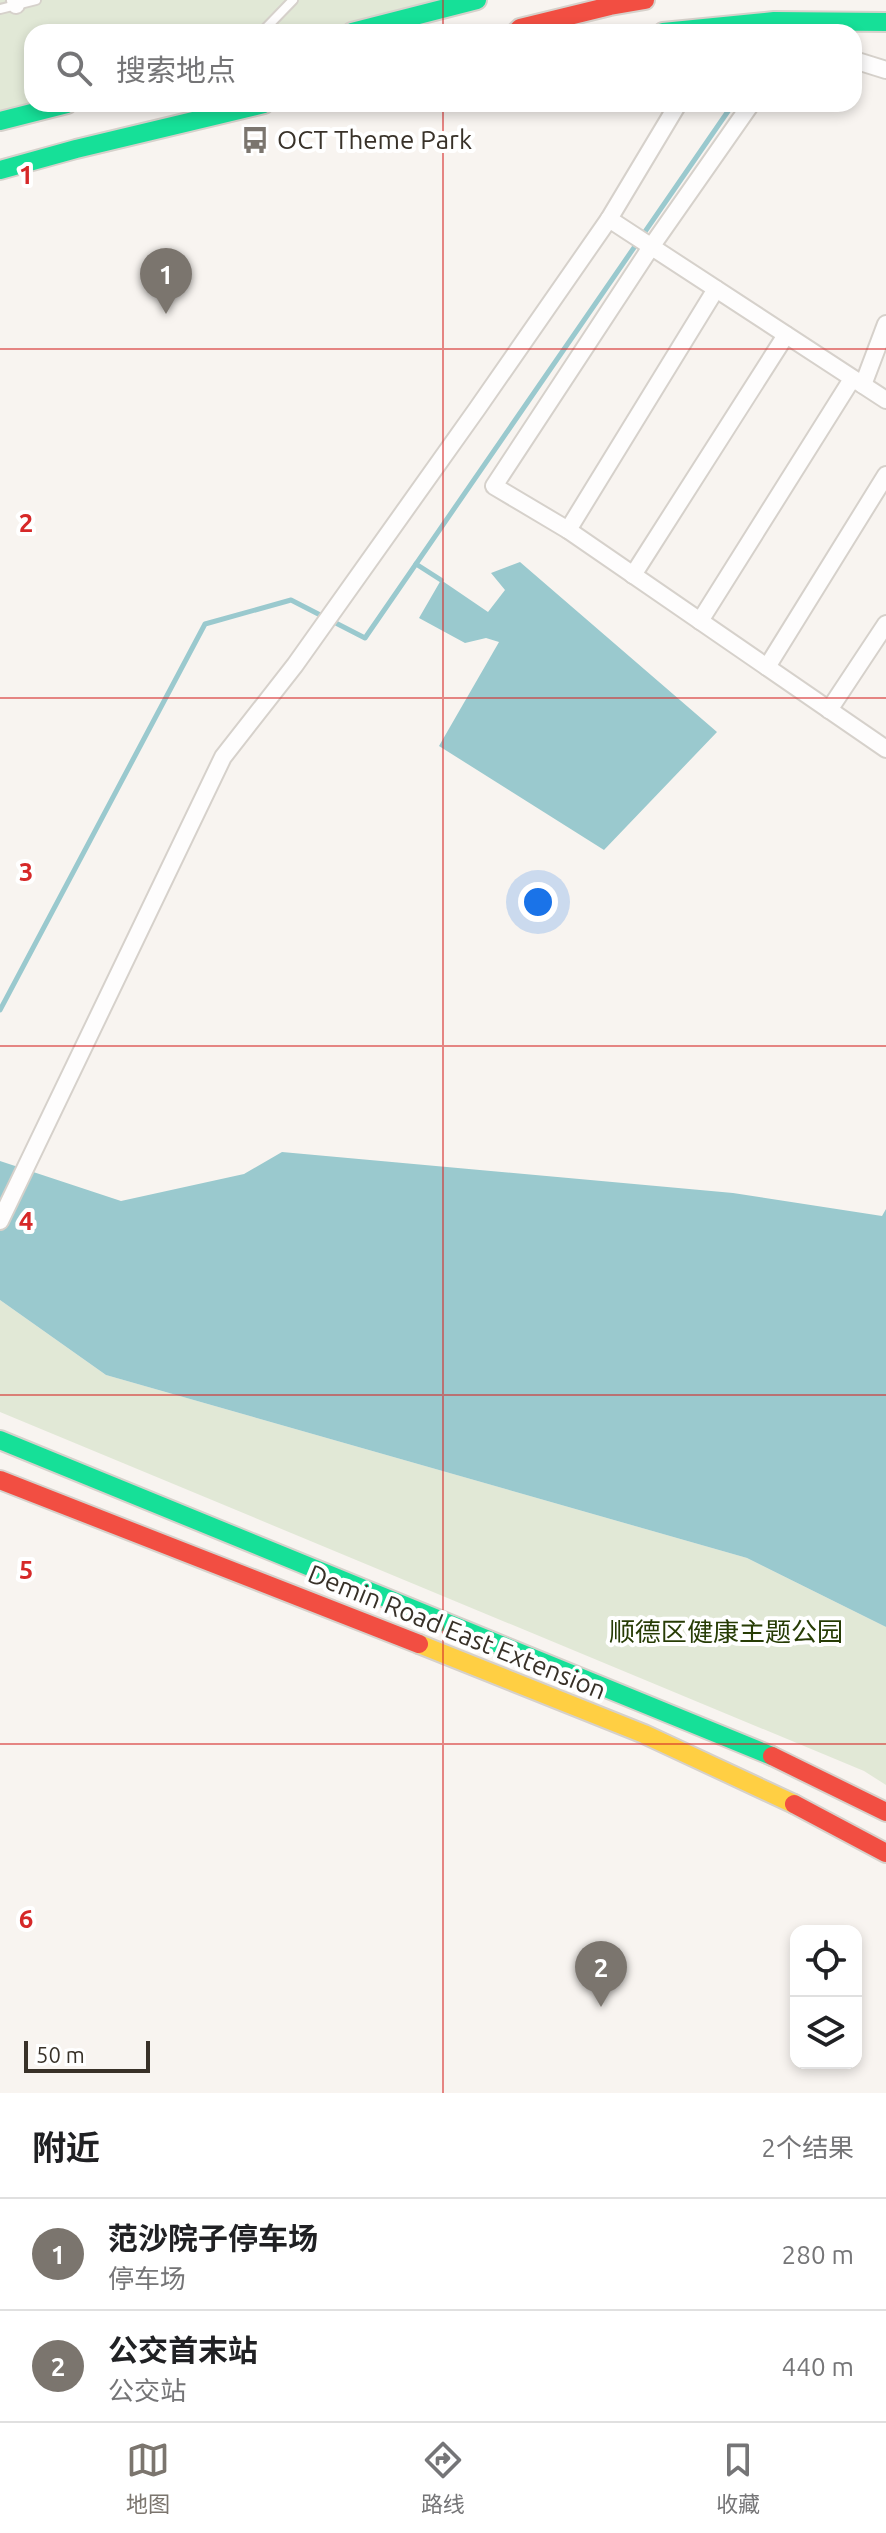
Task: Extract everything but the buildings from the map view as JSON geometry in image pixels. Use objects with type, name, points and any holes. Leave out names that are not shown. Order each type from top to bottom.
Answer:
[{"type":"main road","points":[[381,24],[477,0]]},
{"type":"main road","points":[[541,24],[645,0]]},
{"type":"main road","points":[[743,24],[840,20],[886,22]]},
{"type":"main road","points":[[0,121],[35,112]]},
{"type":"main road","points":[[0,170],[231,112]]},
{"type":"main road","name":"Demin Road East Extension","points":[[0,1440],[757,1749],[886,1812]]},
{"type":"main road","name":"Demin Road East Extension","points":[[0,1480],[545,1693],[710,1764],[842,1827],[886,1853]]},
{"type":"street","points":[[832,24],[840,20]]},
{"type":"street","points":[[862,62],[886,70]]},
{"type":"street","points":[[0,1221],[223,757],[295,665],[615,222],[674,112]]},
{"type":"street","points":[[745,112],[651,247],[494,486],[568,530],[886,749]]},
{"type":"street","points":[[615,222],[886,400]]},
{"type":"street","points":[[568,530],[716,289]]},
{"type":"street","points":[[700,621],[858,382],[886,326]]},
{"type":"street","points":[[633,575],[786,335]]},
{"type":"street","points":[[767,667],[886,475]]},
{"type":"street","points":[[829,710],[886,624]]},
{"type":"lane","points":[[10,5],[36,0]]},
{"type":"lane","points":[[270,24],[293,0]]},
{"type":"green space","points":[[0,0],[469,0],[381,24],[24,24],[24,108],[0,119]]},
{"type":"green space","name":"顺德区健康主题公园","points":[[0,1300],[106,1375],[747,1558],[886,1627],[886,1785],[864,1771],[0,1412]]},
{"type":"water","points":[[520,562],[717,732],[604,850],[439,746],[499,642],[486,638],[465,643],[419,618],[441,580],[488,612],[505,590],[491,573]]},
{"type":"water","points":[[282,1152],[733,1193],[882,1216],[886,1209],[886,1627],[747,1558],[106,1375],[0,1300],[0,1161],[121,1201],[244,1174]]},
{"type":"waterway","points":[[0,1010],[205,624],[291,600],[365,638],[727,112]]},
{"type":"waterway","points":[[416,564],[441,580]]},
{"type":"traffic: fast","points":[[383,24],[477,0]]},
{"type":"traffic: fast","points":[[744,24],[774,21],[886,22]]},
{"type":"traffic: fast","points":[[0,121],[35,112]]},
{"type":"traffic: fast","points":[[0,170],[231,112]]},
{"type":"traffic: fast","points":[[0,1440],[772,1756]]},
{"type":"traffic: slow","points":[[419,1644],[644,1734],[794,1804]]},
{"type":"traffic: jam","points":[[536,24],[645,0]]},
{"type":"traffic: jam","points":[[0,1480],[419,1644]]},
{"type":"traffic: jam","points":[[772,1756],[886,1812]]},
{"type":"traffic: jam","points":[[794,1804],[886,1853]]},
{"type":"place","name":"OCT Theme Park","points":[[255,140]]},
{"type":"place","name":"范沙院子停车场","points":[[166,314]]},
{"type":"place","name":"公交首末站","points":[[601,2007]]}]
